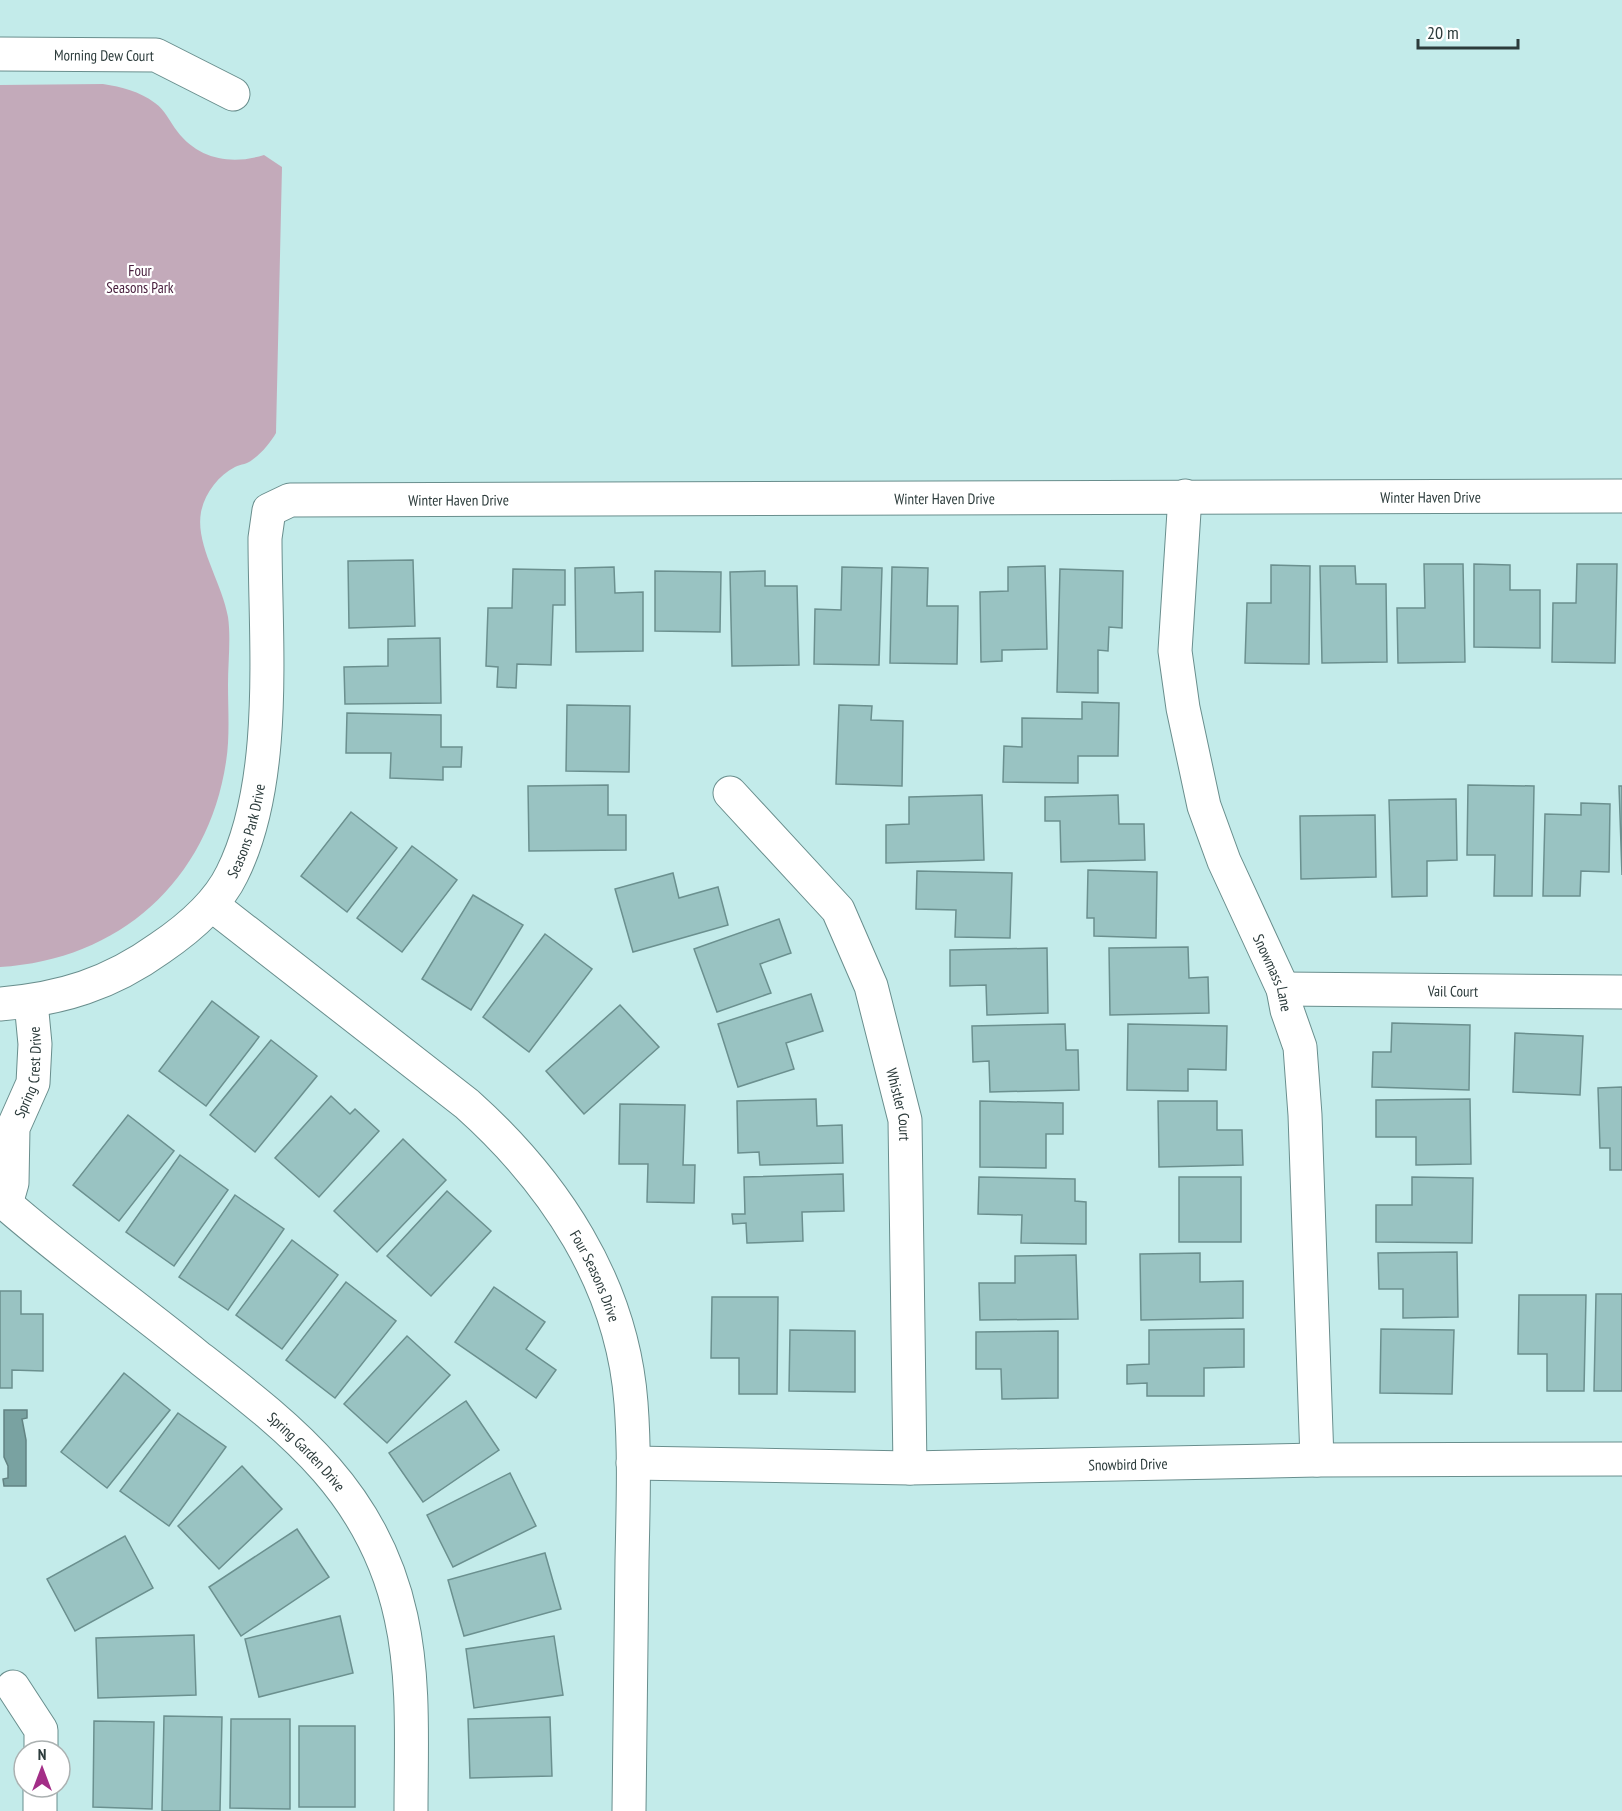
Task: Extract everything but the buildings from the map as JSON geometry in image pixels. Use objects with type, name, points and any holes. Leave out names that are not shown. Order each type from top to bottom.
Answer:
[{"type":"street","name":"Morning Dew Court","points":[[0,54],[156,55],[233,94]]},
{"type":"street","name":"Snowmass Lane","points":[[1185,496],[1175,651],[1183,708],[1204,806],[1224,861],[1283,990],[1287,1010],[1300,1047],[1305,1115],[1317,1460]]},
{"type":"street","name":"Winter Haven Drive","points":[[269,510],[290,500],[1622,496]]},
{"type":"street","name":"Seasons Park Drive","points":[[15,1003],[74,993],[115,976],[182,933],[212,905],[232,874],[258,790],[266,748],[265,538],[269,510]]},
{"type":"street","name":"Whistler Court","points":[[730,794],[838,910],[870,986],[894,1070],[905,1120],[910,1468]]},
{"type":"street","name":"Four Seasons Drive","points":[[212,905],[467,1104],[503,1136],[542,1183],[577,1232],[605,1290],[623,1348],[631,1401],[633,1463],[629,1811]]},
{"type":"street","name":"Vail Court","points":[[1283,990],[1622,992]]},
{"type":"street","name":"Spring Crest Drive","points":[[3,1203],[12,1183],[13,1128],[33,1083],[35,1044],[15,1003]]},
{"type":"street","name":"Spring Garden Drive","points":[[3,1203],[286,1425],[343,1488],[368,1527],[386,1569],[401,1616],[409,1667],[411,1811]]},
{"type":"street","name":"Snowbird Drive","points":[[633,1463],[910,1468],[1317,1460],[1622,1460]]},
{"type":"street","points":[[13,1687],[41,1730],[41,1739]]},
{"type":"green space","name":"Four Seasons Park","points":[[103,84],[130,90],[155,103],[186,141],[206,154],[217,158],[240,160],[264,155],[282,167],[276,433],[266,448],[255,457],[235,467],[218,480],[209,492],[201,512],[200,525],[205,550],[228,617],[229,642],[226,762],[216,805],[200,843],[178,877],[151,906],[119,930],[83,949],[43,961],[0,967],[0,85]]},
{"type":"water","points":[[4,1410],[27,1410],[27,1418],[22,1419],[26,1440],[26,1486],[4,1486],[3,1479],[8,1478],[8,1466],[4,1457]]}]
